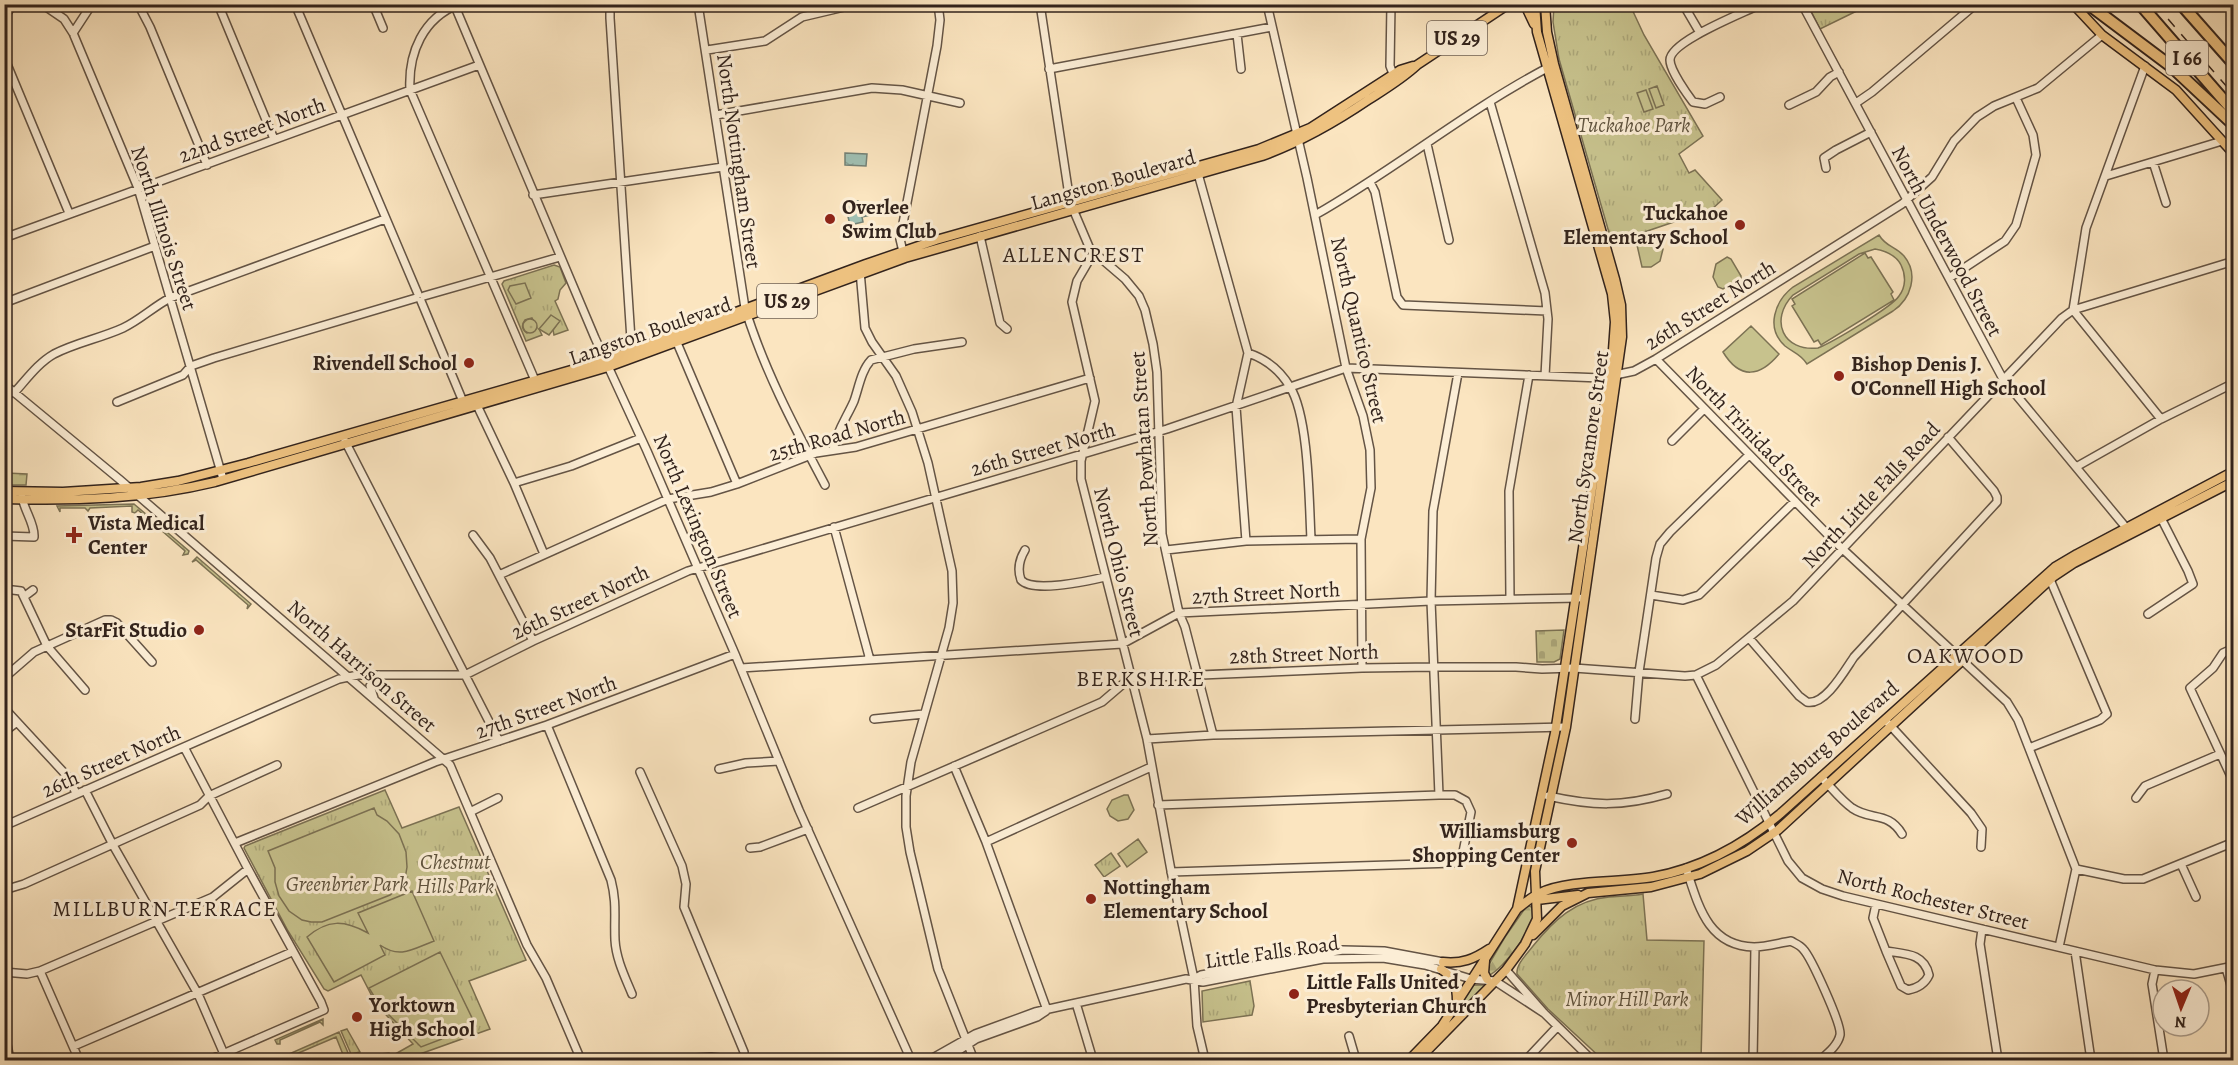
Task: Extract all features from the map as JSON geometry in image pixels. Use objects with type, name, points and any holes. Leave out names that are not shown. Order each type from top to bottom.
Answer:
[{"type":"highway","points":[[2088,4],[2164,60],[2234,125]]},
{"type":"highway","name":"I 66","points":[[2140,4],[2234,112]]},
{"type":"highway","name":"I 66","points":[[2181,4],[2234,64]]},
{"type":"main road","points":[[1522,4],[1538,32]]},
{"type":"main road","name":"North Sycamore Street","points":[[1517,909],[1527,864],[1566,727],[1575,598],[1612,376],[1622,337],[1621,305],[1551,66],[1538,32],[1535,4]]},
{"type":"main road","name":"North Sycamore Street","points":[[1545,4],[1551,66]]},
{"type":"main road","points":[[2073,4],[2102,35],[2182,96],[2234,154]]},
{"type":"main road","name":"Langston Boulevard","points":[[4,490],[22,495],[86,500],[176,491],[221,475],[632,355],[904,254],[1197,171],[1262,156],[1335,122],[1395,78],[1510,5]]},
{"type":"main road","name":"Langston Boulevard","points":[[904,254],[980,236],[1072,206]]},
{"type":"main road","name":"North Sycamore Street","points":[[1535,898],[1535,871],[1556,726],[1585,599],[1606,413]]},
{"type":"main road","name":"Williamsburg Boulevard","points":[[2159,515],[2234,471]]},
{"type":"main road","name":"Langston Boulevard","points":[[4,499],[22,495],[128,488],[221,475]]},
{"type":"main road","name":"Williamsburg Boulevard","points":[[1535,898],[1651,887],[1729,861],[1773,834],[1884,719],[1959,657],[2069,558],[2234,481]]},
{"type":"main road","name":"Williamsburg Boulevard","points":[[1409,1060],[1442,1026],[1517,909],[1556,888],[1688,873],[1717,857],[1768,824],[1891,726],[1959,657]]},
{"type":"main road","name":"North Sycamore Street","points":[[1527,864],[1527,888],[1535,898]]},
{"type":"main road","points":[[1535,871],[1536,877],[1543,885],[1556,888]]},
{"type":"main road","points":[[1418,1060],[1491,980],[1506,970],[1525,944],[1562,906],[1585,894]]},
{"type":"main road","points":[[1525,944],[1537,919],[1535,898]]},
{"type":"main road","points":[[1457,1002],[1453,980],[1442,966],[1473,959],[1492,947]]},
{"type":"main road","points":[[1485,957],[1484,973],[1491,980]]},
{"type":"street","points":[[4,18],[13,4]]},
{"type":"street","name":"North Illinois Street","points":[[42,4],[64,19],[73,33],[138,188],[221,475]]},
{"type":"street","points":[[73,33],[92,4]]},
{"type":"street","points":[[138,4],[150,27],[207,165]]},
{"type":"street","points":[[218,4],[274,139]]},
{"type":"street","points":[[295,4],[465,405]]},
{"type":"street","points":[[373,4],[383,28]]},
{"type":"street","points":[[610,4],[632,355]]},
{"type":"street","name":"North Nottingham Street","points":[[698,4],[746,312],[777,391],[825,485]]},
{"type":"street","points":[[706,50],[765,41],[802,17],[857,4]]},
{"type":"street","points":[[904,254],[900,239],[937,46],[940,20],[938,4]]},
{"type":"street","name":"North Powhatan Street","points":[[1040,4],[1072,206],[1089,247],[1125,279],[1136,292],[1145,310],[1155,357],[1160,519],[1179,613],[1185,627],[1213,735]]},
{"type":"street","name":"North Quantico Street","points":[[1267,4],[1315,215],[1346,368],[1363,416],[1370,450],[1371,488],[1361,539],[1362,668]]},
{"type":"street","points":[[1391,4],[1390,66],[1395,78]]},
{"type":"street","points":[[1683,4],[1700,33]]},
{"type":"street","points":[[1720,97],[1706,104],[1693,102],[1672,66],[1671,56],[1676,49],[1700,33],[1761,4]]},
{"type":"street","name":"North Underwood Street","points":[[1802,4],[2003,379],[2128,531]]},
{"type":"street","points":[[1856,103],[1976,4]]},
{"type":"street","points":[[456,5],[432,21],[419,39],[410,71],[410,90],[536,384]]},
{"type":"street","name":"North Lexington Street","points":[[456,5],[560,257],[642,438],[808,829],[911,1060]]},
{"type":"street","points":[[1049,69],[1272,27]]},
{"type":"street","points":[[1238,34],[1241,69]]},
{"type":"street","name":"26th Street North","points":[[4,826],[339,679],[379,675],[465,675],[533,641],[688,571],[1159,432],[1346,368],[1545,376],[1612,376],[1634,371],[1907,199],[1932,177],[1951,146],[1968,125],[1990,108],[2041,86],[2102,35]]},
{"type":"street","points":[[4,57],[69,213]]},
{"type":"street","name":"22nd Street North","points":[[5,237],[479,65]]},
{"type":"street","points":[[1315,215],[1370,182],[1490,102],[1551,66]]},
{"type":"street","points":[[2145,66],[2086,228],[2073,310],[2161,419]]},
{"type":"street","points":[[1789,105],[1812,94],[1830,77],[1839,72]]},
{"type":"street","points":[[716,115],[873,88],[902,90],[960,103]]},
{"type":"street","points":[[1949,278],[2005,241],[2016,225],[2037,155],[2032,132],[2016,98]]},
{"type":"street","points":[[1490,102],[1545,293],[1545,376]]},
{"type":"street","points":[[1826,168],[1824,158],[1871,132]]},
{"type":"street","points":[[2106,176],[2222,141]]},
{"type":"street","points":[[1427,144],[1449,240]]},
{"type":"street","points":[[2153,162],[2166,203]]},
{"type":"street","points":[[534,195],[723,167]]},
{"type":"street","points":[[1197,171],[1248,353],[1236,407],[1246,541]]},
{"type":"street","points":[[1370,182],[1375,192],[1398,298],[1403,304],[1423,307],[1546,311]]},
{"type":"street","points":[[14,393],[40,364],[55,354],[123,328],[170,298],[385,219]]},
{"type":"street","points":[[980,236],[1000,323],[1006,329]]},
{"type":"street","points":[[4,303],[155,246]]},
{"type":"street","name":"North Ohio Street","points":[[1094,252],[1078,278],[1072,302],[1094,397],[1094,407],[1081,462],[1082,482],[1147,739],[1150,767],[1194,979],[1197,1026],[1204,1060]]},
{"type":"street","points":[[117,402],[183,375],[191,366],[560,257]]},
{"type":"street","points":[[2073,310],[2234,261]]},
{"type":"street","points":[[860,270],[865,328],[902,387],[917,428],[952,572],[950,620],[911,762],[907,787],[906,827],[938,969],[974,1060]]},
{"type":"street","name":"North Little Falls Road","points":[[1696,675],[1713,667],[1793,601],[2003,379],[2062,318],[2073,310]]},
{"type":"street","points":[[676,339],[737,484]]},
{"type":"street","points":[[833,450],[871,360],[922,347],[962,342]]},
{"type":"street","points":[[1248,353],[1264,358],[1291,388],[1303,430],[1311,539]]},
{"type":"street","name":"North Trinidad Street","points":[[1656,359],[1795,501],[2007,702],[2018,720],[2076,868]]},
{"type":"street","points":[[1439,795],[1431,601],[1433,511],[1458,373]]},
{"type":"street","points":[[1510,598],[1509,491],[1529,375]]},
{"type":"street","name":"25th Road North","points":[[499,575],[668,499],[711,492],[809,456],[856,447],[1090,378]]},
{"type":"street","points":[[2076,466],[2161,419],[2234,383]]},
{"type":"street","name":"North Harrison Street","points":[[4,384],[139,496],[450,765],[526,945],[546,978],[581,1060]]},
{"type":"street","points":[[476,402],[544,554]]},
{"type":"street","points":[[1672,441],[1704,409]]},
{"type":"street","points":[[1749,638],[1803,700],[1810,704],[1843,676],[1854,657],[1998,501],[1997,495],[1948,437]]},
{"type":"street","points":[[514,483],[571,466],[642,438]]},
{"type":"street","points":[[344,440],[499,741]]},
{"type":"street","points":[[1635,719],[1639,672],[1660,544],[1749,455]]},
{"type":"street","points":[[4,536],[34,537],[35,532],[22,495]]},
{"type":"street","points":[[1651,595],[1683,600],[1699,595],[1795,501]]},
{"type":"street","points":[[2148,614],[2193,584],[2159,515]]},
{"type":"street","points":[[834,527],[870,660]]},
{"type":"street","points":[[473,535],[499,575],[533,641]]},
{"type":"street","points":[[1166,549],[1246,541],[1361,539]]},
{"type":"street","points":[[1025,550],[1020,560],[1019,572],[1021,580],[1028,585],[1075,583],[1105,577]]},
{"type":"street","points":[[2029,748],[2100,720],[2107,714],[2049,576]]},
{"type":"street","points":[[4,589],[21,591],[47,645],[85,690]]},
{"type":"street","points":[[25,596],[33,590]]},
{"type":"street","name":"27th Street North","points":[[741,668],[1122,644],[1179,613],[1510,598],[1585,599]]},
{"type":"street","points":[[4,678],[34,652],[105,620],[117,622],[152,662]]},
{"type":"street","points":[[2234,648],[2223,653],[2213,668],[2190,688],[2234,783]]},
{"type":"street","name":"27th Street North","points":[[235,843],[445,760],[547,725],[735,654]]},
{"type":"street","name":"28th Street North","points":[[1130,678],[1362,668],[1570,668]]},
{"type":"street","points":[[1570,668],[1696,675]]},
{"type":"street","points":[[376,700],[370,686],[379,675]]},
{"type":"street","name":"North Rochester Street","points":[[1696,675],[1788,861],[1802,878],[1822,889],[1876,904],[2155,970],[2184,975],[2230,967]]},
{"type":"street","points":[[858,808],[1102,702],[1130,678]]},
{"type":"street","points":[[4,708],[68,777],[76,793]]},
{"type":"street","points":[[874,719],[924,714]]},
{"type":"street","points":[[1884,719],[1971,813],[1982,829],[1980,847]]},
{"type":"street","points":[[4,732],[17,722]]},
{"type":"street","points":[[547,725],[611,880],[616,900],[615,942],[632,994]]},
{"type":"street","points":[[1147,739],[1437,728],[1566,727]]},
{"type":"street","points":[[184,747],[324,1010],[208,1060]]},
{"type":"street","points":[[2136,798],[2145,786],[2220,754]]},
{"type":"street","points":[[719,769],[779,761]]},
{"type":"street","points":[[4,890],[113,845],[200,805],[209,796],[277,765]]},
{"type":"street","points":[[954,766],[986,842],[1047,1011]]},
{"type":"street","points":[[986,842],[1150,767]]},
{"type":"street","points":[[640,772],[682,866],[686,884],[684,907],[744,1052],[744,1060]]},
{"type":"street","points":[[1824,780],[1851,807],[1862,814],[1885,818],[1896,823],[1902,834]]},
{"type":"street","points":[[86,790],[113,845],[198,994],[224,1054]]},
{"type":"street","points":[[1546,795],[1599,805],[1636,801],[1667,794]]},
{"type":"street","points":[[1158,805],[1455,795],[1466,801],[1471,812],[1463,852],[1454,863],[1171,872]]},
{"type":"street","points":[[470,812],[498,798]]},
{"type":"street","points":[[750,848],[760,847],[808,829]]},
{"type":"street","points":[[2059,947],[2076,868],[2133,879],[2152,876],[2234,842]]},
{"type":"street","points":[[2181,864],[2196,897]]},
{"type":"street","points":[[4,972],[27,974],[40,971],[213,897],[248,869]]},
{"type":"street","points":[[1688,873],[1701,913],[1716,933],[1731,942],[1755,947],[1791,941],[1802,948],[1810,958],[1840,1033],[1836,1044],[1820,1060]]},
{"type":"street","points":[[1876,904],[1873,918],[1886,951],[1901,986],[1908,990],[1926,982],[1929,975],[1927,966],[1921,959],[1886,951]]},
{"type":"street","points":[[1982,929],[1980,944],[1998,1060]]},
{"type":"street","points":[[1753,1060],[1755,947]]},
{"type":"street","points":[[2075,951],[2091,1060]]},
{"type":"street","points":[[74,1046],[292,952]]},
{"type":"street","name":"Little Falls Road","points":[[929,1060],[967,1042],[1076,1002],[1194,979],[1203,982],[1323,959],[1383,958],[1442,966],[1471,979],[1491,980]]},
{"type":"street","points":[[2230,967],[2234,996]]},
{"type":"street","points":[[1506,970],[1557,1027],[1592,1060]]},
{"type":"street","points":[[2155,970],[2152,984],[2164,1060]]},
{"type":"street","points":[[40,971],[80,1060]]},
{"type":"street","points":[[1491,980],[1544,1013]]},
{"type":"street","points":[[1076,1002],[1093,1060]]},
{"type":"street","points":[[1526,1060],[1557,1027]]},
{"type":"street","points":[[4,1029],[10,1060]]},
{"type":"street","points":[[1349,1036],[1356,1060]]},
{"type":"street","name":"Little Falls Road","points":[[944,1060],[967,1042]]},
{"type":"street","points":[[667,1060],[711,1057],[738,1060]]},
{"type":"green space","name":"Tuckahoe Park","points":[[1554,5],[1630,5],[1644,35],[1703,136],[1679,154],[1689,173],[1695,170],[1722,200],[1712,209],[1612,243],[1559,59],[1553,22]]},
{"type":"green space","points":[[1808,5],[1869,5],[1820,29]]},
{"type":"green space","points":[[1657,86],[1664,105],[1656,108],[1649,89]]},
{"type":"green space","points":[[1646,90],[1653,109],[1644,112],[1637,93]]},
{"type":"green space","points":[[1879,235],[1904,256],[1909,263],[1912,278],[1904,300],[1893,311],[1807,364],[1785,346],[1775,331],[1777,307],[1793,287]],"holes":[[[1875,249],[1893,256],[1903,269],[1904,285],[1899,296],[1862,324],[1818,348],[1806,348],[1788,340],[1781,324],[1782,314],[1793,295],[1859,254]]]},
{"type":"green space","points":[[1657,239],[1663,249],[1660,261],[1651,267],[1642,267],[1637,245]]},
{"type":"green space","points":[[1865,253],[1868,258],[1871,257],[1893,292],[1891,294],[1894,300],[1821,345],[1818,340],[1814,342],[1792,306],[1795,304],[1792,299]]},
{"type":"green space","points":[[1727,257],[1731,259],[1741,278],[1723,289],[1718,287],[1713,277],[1716,264]]},
{"type":"green space","points":[[554,265],[560,267],[566,283],[555,301],[568,330],[554,335],[553,330],[559,321],[539,329],[542,335],[526,341],[502,284],[504,281]],"holes":[[[532,318],[537,328],[527,333],[523,329],[523,324],[525,320]]]},
{"type":"green space","points":[[525,283],[531,298],[516,304],[508,290],[510,286]]},
{"type":"green space","points":[[551,315],[560,321],[549,335],[539,329]]},
{"type":"green space","points":[[527,319],[533,319],[537,326],[533,333],[527,333],[523,329],[523,323]]},
{"type":"green space","points":[[1751,326],[1779,354],[1765,367],[1750,372],[1736,367],[1723,352]]},
{"type":"green space","points":[[6,473],[27,474],[26,485],[6,485]]},
{"type":"green space","points":[[134,504],[189,551],[188,554],[183,555],[185,551],[138,510],[135,513],[132,512],[132,506],[90,508],[88,511],[85,508],[60,508],[60,512],[57,506]]},
{"type":"green space","points":[[197,557],[251,604],[247,609],[248,605],[196,560],[192,562]]},
{"type":"green space","points":[[1564,630],[1560,659],[1554,662],[1537,662],[1536,631]]},
{"type":"green space","name":"Greenbrier Park","points":[[385,790],[402,828],[459,807],[526,960],[469,981],[490,1029],[420,1054],[423,1060],[364,1060],[363,1056],[389,1053],[390,1057],[413,1044],[376,1004],[361,975],[328,991],[324,989],[288,931],[244,848]]},
{"type":"green space","points":[[1128,795],[1134,810],[1128,819],[1118,821],[1110,816],[1107,809],[1112,800]]},
{"type":"green space","points":[[374,808],[377,815],[387,821],[399,834],[406,852],[405,879],[399,887],[390,895],[322,922],[302,920],[289,911],[279,896],[275,882],[275,868],[268,851]]},
{"type":"green space","points":[[1138,839],[1147,852],[1127,867],[1118,854]]},
{"type":"green space","points":[[1111,853],[1120,866],[1104,877],[1095,865]]},
{"type":"green space","points":[[412,891],[434,941],[400,952],[380,945],[385,955],[334,982],[307,937],[322,927],[336,923],[368,933],[358,913]]},
{"type":"green space","name":"Minor Hill Park","points":[[1643,894],[1647,940],[1704,941],[1701,1060],[1603,1060],[1548,1009],[1517,974],[1518,967],[1525,956],[1549,928],[1566,913],[1597,899]]},
{"type":"green space","points":[[1529,906],[1534,908],[1534,916],[1525,935],[1502,965],[1488,976],[1489,964],[1505,937]]},
{"type":"green space","points":[[440,952],[476,1026],[421,1047],[380,1006],[369,988]]},
{"type":"green space","points":[[1250,981],[1254,1006],[1252,1015],[1203,1022],[1202,991]]},
{"type":"green space","points":[[1472,985],[1488,985],[1432,1042]]},
{"type":"green space","points":[[323,1019],[323,1025],[320,1022],[280,1040],[280,1044],[277,1044],[275,1040]]},
{"type":"green space","points":[[347,1029],[360,1052],[351,1054],[341,1031]]},
{"type":"green space","points":[[339,1032],[349,1055],[344,1057],[336,1037],[282,1060],[280,1058]]},
{"type":"water","points":[[845,153],[867,154],[866,166],[845,165]]},
{"type":"water","points":[[858,201],[860,206],[868,204],[871,215],[862,217],[863,222],[850,225],[845,204]]},
{"type":"railway","points":[[2155,4],[2234,95]]},
{"type":"place","name":"Overlee Swim Club","points":[[830,219]]},
{"type":"place","name":"Tuckahoe Elementary School","points":[[1740,225]]},
{"type":"place","name":"Rivendell School","points":[[469,363]]},
{"type":"place","name":"Bishop Denis J. O'Connell High School","points":[[1839,376]]},
{"type":"place","name":"Vista Medical Center","points":[[74,535]]},
{"type":"place","name":"StarFit Studio","points":[[199,630]]},
{"type":"place","name":"Williamsburg Shopping Center","points":[[1572,843]]},
{"type":"place","name":"Nottingham Elementary School","points":[[1091,899]]},
{"type":"place","name":"Little Falls United Presbyterian Church","points":[[1294,994]]},
{"type":"place","name":"Yorktown High School","points":[[357,1017]]},
{"type":"district","name":"ALLENCREST","points":[[1074,254]]},
{"type":"district","name":"OAKWOOD","points":[[1966,655]]},
{"type":"district","name":"BERKSHIRE","points":[[1141,678]]},
{"type":"district","name":"MILLBURN TERRACE","points":[[165,908]]},
{"type":"park label","name":"Chestnut Hills Park","points":[[455,874]]}]
